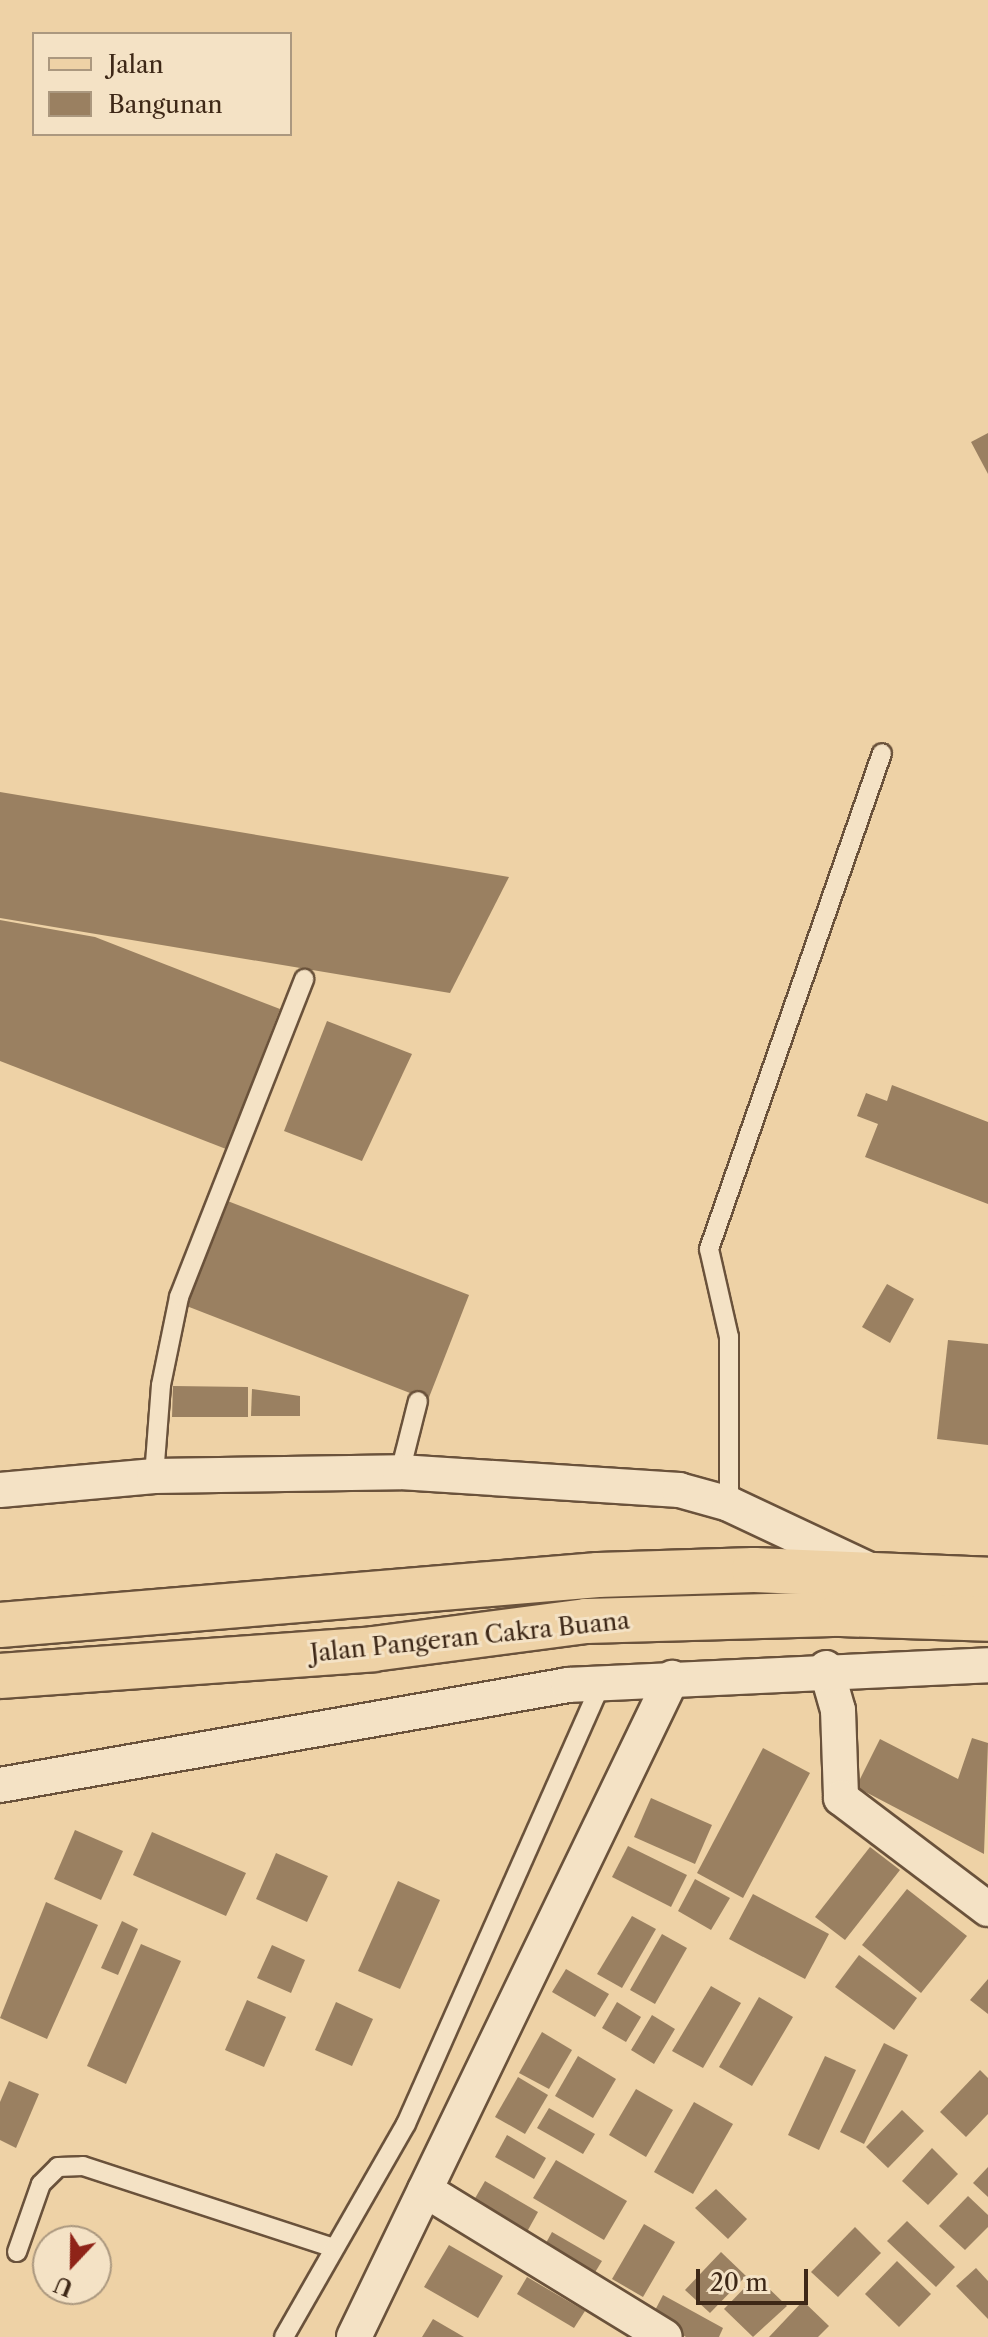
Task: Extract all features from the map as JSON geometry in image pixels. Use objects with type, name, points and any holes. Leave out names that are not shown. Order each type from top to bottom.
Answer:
[{"type":"main road","name":"Jalan Pangeran Cakra Buana","points":[[0,1625],[598,1575],[754,1570],[988,1580]]},
{"type":"main road","name":"Jalan Pangeran Cakra Buana","points":[[0,1676],[373,1649],[586,1621],[841,1614],[988,1619]]},
{"type":"street","points":[[0,1490],[156,1462],[404,1457],[679,1490],[729,1504],[878,1575]]},
{"type":"street","points":[[0,1785],[601,1683],[826,1668],[988,1665]]},
{"type":"street","points":[[826,1668],[838,1710],[841,1798],[988,1909]]},
{"type":"street","points":[[354,2337],[672,1678]]},
{"type":"street","points":[[425,2190],[665,2337]]},
{"type":"lane","points":[[729,1504],[733,1436],[729,1337],[709,1249],[882,753]]},
{"type":"lane","points":[[156,1462],[161,1385],[179,1297],[304,979]]},
{"type":"lane","points":[[404,1457],[418,1404]]},
{"type":"lane","points":[[284,2337],[406,2124],[601,1683]]},
{"type":"lane","points":[[17,2252],[41,2184],[58,2167],[83,2166],[334,2248]]},
{"type":"building","points":[[988,433],[988,474],[971,442]]},
{"type":"building","points":[[0,792],[509,877],[450,993],[0,918]]},
{"type":"building","points":[[0,920],[95,937],[280,1009],[226,1149],[0,1061]]},
{"type":"building","points":[[327,1021],[412,1054],[362,1161],[284,1131]]},
{"type":"building","points":[[892,1085],[988,1122],[988,1204],[865,1157],[878,1124],[857,1116],[866,1093],[887,1101]]},
{"type":"building","points":[[225,1200],[469,1295],[428,1400],[184,1305]]},
{"type":"building","points":[[887,1284],[914,1299],[890,1343],[862,1327]]},
{"type":"building","points":[[948,1340],[988,1344],[988,1445],[937,1439]]},
{"type":"building","points":[[173,1386],[248,1387],[248,1417],[172,1417]]},
{"type":"building","points":[[252,1389],[300,1396],[300,1416],[251,1416]]},
{"type":"building","points":[[972,1738],[988,1743],[984,1854],[856,1787],[880,1739],[958,1779]]},
{"type":"building","points":[[763,1748],[810,1773],[743,1898],[697,1873]]},
{"type":"building","points":[[651,1798],[712,1825],[695,1864],[634,1837]]},
{"type":"building","points":[[75,1830],[123,1851],[101,1900],[54,1879]]},
{"type":"building","points":[[152,1832],[246,1873],[226,1916],[133,1875]]},
{"type":"building","points":[[628,1846],[687,1875],[671,1907],[612,1877]]},
{"type":"building","points":[[870,1847],[900,1870],[845,1940],[815,1917]]},
{"type":"building","points":[[276,1853],[328,1876],[307,1922],[256,1899]]},
{"type":"building","points":[[695,1879],[730,1898],[711,1930],[678,1911]]},
{"type":"building","points":[[398,1881],[440,1900],[400,1989],[358,1971]]},
{"type":"building","points":[[907,1889],[967,1936],[921,1993],[862,1945]]},
{"type":"building","points":[[753,1894],[829,1934],[805,1979],[729,1939]]},
{"type":"building","points":[[46,1902],[98,1925],[47,2039],[0,2018]]},
{"type":"building","points":[[632,1916],[656,1929],[622,1988],[597,1974]]},
{"type":"building","points":[[122,1921],[138,1929],[118,1975],[101,1968]]},
{"type":"building","points":[[662,1934],[687,1948],[655,2004],[630,1990]]},
{"type":"building","points":[[141,1944],[181,1961],[126,2084],[87,2066]]},
{"type":"building","points":[[272,1945],[305,1960],[291,1993],[257,1978]]},
{"type":"building","points":[[859,1955],[917,1998],[894,2030],[835,1987]]},
{"type":"building","points":[[566,1969],[609,1994],[595,2017],[552,1992]]},
{"type":"building","points":[[988,1979],[988,2014],[970,2000]]},
{"type":"building","points":[[711,1986],[741,2003],[703,2068],[672,2051]]},
{"type":"building","points":[[759,1997],[793,2017],[752,2086],[719,2067]]},
{"type":"building","points":[[247,2000],[286,2017],[264,2067],[225,2050]]},
{"type":"building","points":[[336,2002],[373,2019],[352,2066],[315,2050]]},
{"type":"building","points":[[617,2002],[641,2017],[626,2042],[602,2028]]},
{"type":"building","points":[[652,2015],[675,2029],[654,2064],[631,2050]]},
{"type":"building","points":[[542,2032],[572,2050],[549,2089],[519,2073]]},
{"type":"building","points":[[884,2043],[908,2055],[864,2144],[840,2132]]},
{"type":"building","points":[[578,2056],[616,2079],[593,2118],[555,2096]]},
{"type":"building","points":[[825,2056],[856,2070],[819,2150],[788,2135]]},
{"type":"building","points":[[980,2070],[988,2078],[988,2114],[966,2137],[940,2112]]},
{"type":"building","points":[[518,2077],[548,2095],[525,2134],[495,2117]]},
{"type":"building","points":[[9,2081],[39,2094],[16,2148],[0,2140],[0,2102]]},
{"type":"building","points":[[636,2089],[673,2110],[646,2157],[609,2135]]},
{"type":"building","points":[[694,2102],[733,2124],[693,2194],[654,2172]]},
{"type":"building","points":[[549,2108],[595,2134],[583,2154],[537,2128]]},
{"type":"building","points":[[902,2110],[924,2131],[888,2168],[866,2147]]},
{"type":"building","points":[[507,2135],[546,2158],[534,2179],[495,2157]]},
{"type":"building","points":[[932,2148],[958,2174],[928,2205],[902,2181]]},
{"type":"building","points":[[556,2160],[627,2201],[604,2240],[533,2198]]},
{"type":"building","points":[[988,2167],[988,2197],[973,2183]]},
{"type":"building","points":[[485,2181],[538,2212],[523,2239],[470,2207]]},
{"type":"building","points":[[716,2189],[747,2219],[728,2239],[695,2208]]},
{"type":"building","points":[[968,2196],[988,2215],[988,2227],[965,2250],[939,2226]]},
{"type":"building","points":[[907,2221],[955,2267],[936,2287],[887,2241]]},
{"type":"building","points":[[644,2224],[675,2242],[643,2297],[612,2279]]},
{"type":"building","points":[[855,2227],[881,2253],[838,2297],[811,2272]]},
{"type":"building","points":[[552,2232],[602,2261],[589,2282],[540,2254]]},
{"type":"building","points":[[449,2245],[503,2276],[478,2318],[424,2287]]},
{"type":"building","points":[[721,2252],[746,2276],[710,2313],[685,2290]]},
{"type":"building","points":[[897,2261],[931,2294],[899,2327],[865,2294]]},
{"type":"building","points":[[976,2268],[988,2281],[988,2319],[956,2286]]},
{"type":"building","points":[[756,2276],[787,2306],[753,2337],[724,2309]]},
{"type":"building","points":[[527,2277],[585,2311],[574,2328],[517,2294]]},
{"type":"building","points":[[663,2295],[723,2328],[719,2337],[686,2337],[651,2318]]},
{"type":"building","points":[[803,2301],[829,2326],[818,2337],[769,2337]]},
{"type":"building","points":[[433,2319],[464,2337],[422,2337]]}]
